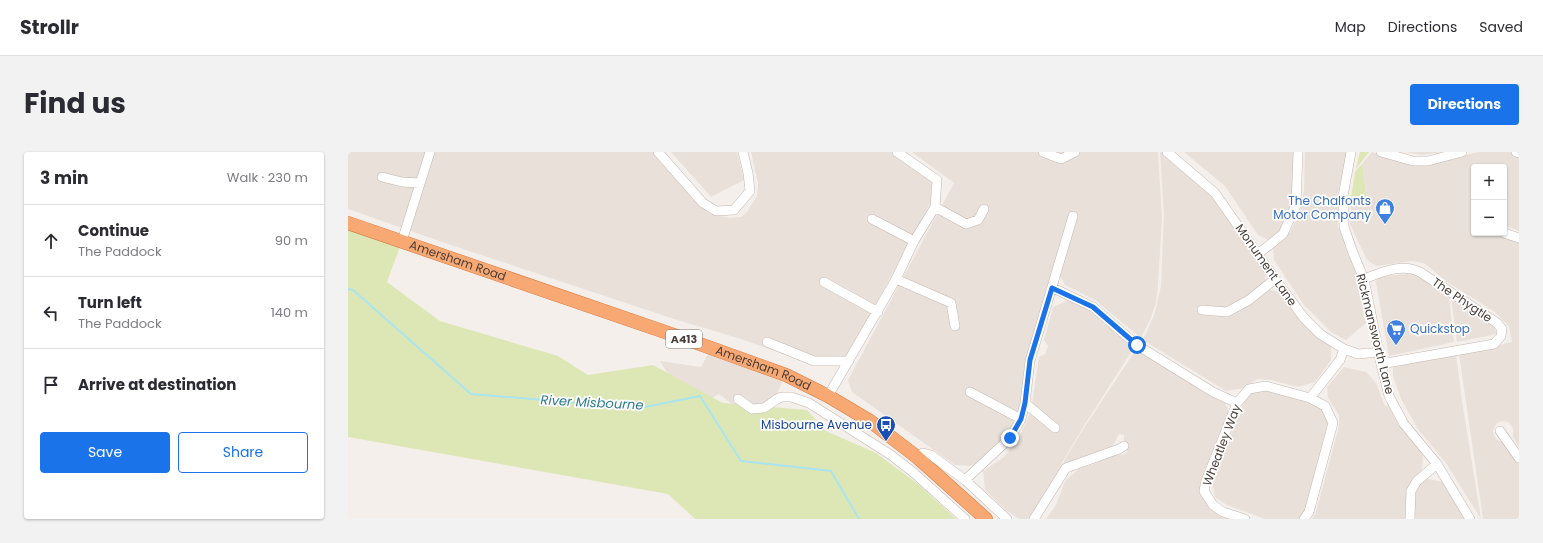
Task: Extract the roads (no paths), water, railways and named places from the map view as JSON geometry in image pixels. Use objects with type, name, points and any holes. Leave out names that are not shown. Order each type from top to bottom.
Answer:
[{"type":"highway","name":"Amersham Road","points":[[348,223],[786,375],[828,396],[870,421],[918,458],[986,519]]},
{"type":"street","points":[[402,241],[430,152]]},
{"type":"street","points":[[658,152],[703,203],[716,211],[734,210],[750,191],[748,173],[743,152]]},
{"type":"street","points":[[828,396],[878,312],[914,241],[935,206],[937,180],[897,152]]},
{"type":"street","points":[[1043,152],[1061,158],[1075,152]]},
{"type":"street","name":"Monument Lane","points":[[1167,152],[1215,193],[1304,318],[1320,334],[1344,349],[1358,354],[1378,352]]},
{"type":"street","points":[[1258,254],[1283,234],[1296,205],[1298,152]]},
{"type":"street","name":"Rickmansworth Lane","points":[[1352,152],[1343,196],[1344,227],[1364,279],[1378,352],[1389,396],[1404,424],[1437,464],[1470,519]]},
{"type":"street","points":[[1381,152],[1413,161],[1420,161],[1462,152]]},
{"type":"street","points":[[382,177],[402,182],[420,182]]},
{"type":"street","points":[[935,206],[966,224],[978,220],[984,209]]},
{"type":"street","points":[[965,480],[1010,438],[1021,419],[1025,403],[1030,360],[1074,216]]},
{"type":"street","points":[[872,219],[914,241]]},
{"type":"street","points":[[1507,234],[1519,238]]},
{"type":"street","name":"The Phygtle","points":[[1364,279],[1387,270],[1412,268],[1497,323],[1502,329],[1501,336],[1494,344],[1381,364]]},
{"type":"street","points":[[896,279],[951,303],[955,326]]},
{"type":"street","points":[[1202,310],[1226,312],[1249,300],[1275,279]]},
{"type":"street","points":[[824,282],[878,312]]},
{"type":"street","points":[[1052,288],[1093,307],[1137,345],[1213,392],[1237,403]]},
{"type":"street","points":[[768,342],[814,361],[849,361]]},
{"type":"street","points":[[1310,398],[1340,360],[1344,349]]},
{"type":"street","name":"Wheatley Way","points":[[1244,519],[1223,512],[1213,505],[1204,491],[1206,481],[1237,403],[1249,389],[1266,386],[1310,398],[1325,406],[1333,423],[1309,512],[1304,519]]},
{"type":"street","points":[[970,392],[1021,419]]},
{"type":"street","points":[[738,400],[752,409],[764,408],[782,397],[791,397],[809,403],[891,455],[914,473],[965,519]]},
{"type":"street","points":[[1025,403],[1056,428]]},
{"type":"street","points":[[1500,432],[1519,458]]},
{"type":"street","points":[[1034,519],[1066,468],[1124,446]]},
{"type":"street","points":[[918,458],[923,452],[931,455],[965,480],[1007,519]]},
{"type":"street","points":[[1410,519],[1411,491],[1417,481],[1437,464]]},
{"type":"waterway","name":"River Misbourne","points":[[348,289],[353,290],[471,394],[640,408],[700,396],[741,461],[831,471],[859,519]]},
{"type":"place","name":"The Chalfonts Motor Company","points":[[1385,225]]},
{"type":"place","name":"Quickstop","points":[[1396,346]]},
{"type":"place","name":"Misbourne Avenue","points":[[886,442]]}]
